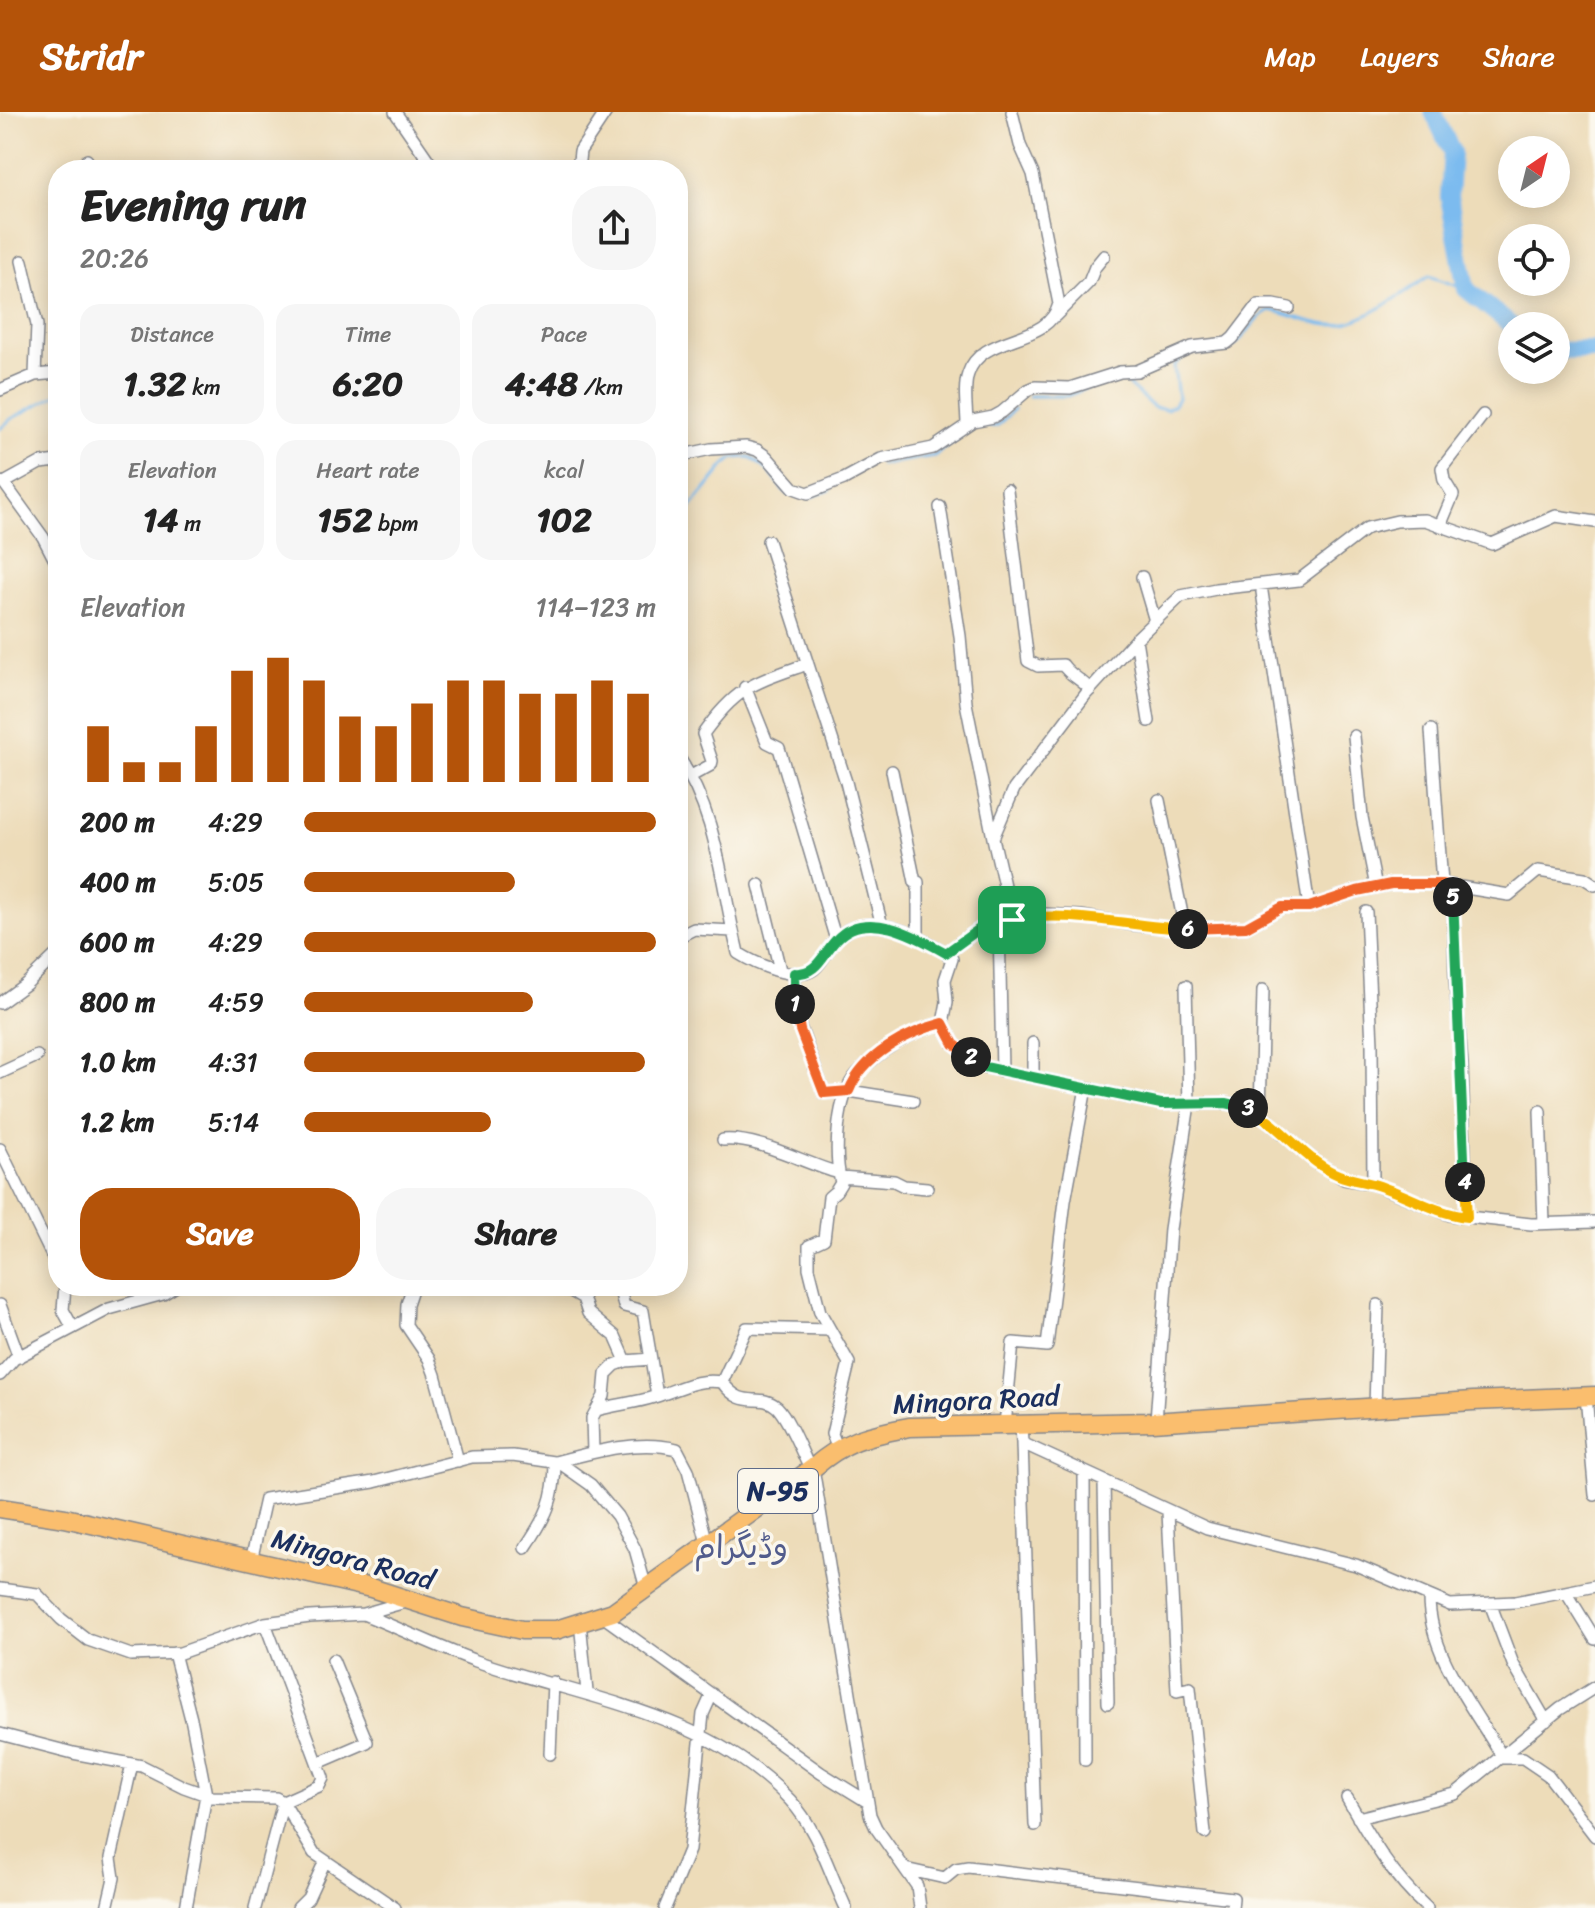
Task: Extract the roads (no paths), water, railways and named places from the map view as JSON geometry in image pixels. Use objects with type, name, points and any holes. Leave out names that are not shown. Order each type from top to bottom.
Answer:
[{"type":"highway","name":"Mingora Road","points":[[0,1508],[65,1518],[371,1588],[462,1617],[522,1630],[556,1630],[613,1612],[837,1447],[870,1435],[909,1427],[1016,1431],[1591,1396]]},
{"type":"street","points":[[395,112],[428,160]]},
{"type":"street","points":[[579,160],[580,151],[606,112]]},
{"type":"street","points":[[1012,112],[1020,145],[1033,174],[1059,304],[1055,316]]},
{"type":"street","points":[[967,425],[967,376],[973,365],[993,347],[1034,331],[1055,316],[1089,282],[1104,256]]},
{"type":"street","points":[[22,261],[37,325],[35,375]]},
{"type":"street","points":[[688,454],[746,447],[757,450],[794,488],[808,493],[844,479],[881,459],[933,448],[967,425],[993,417],[1035,387],[1070,388],[1120,372],[1137,371],[1192,347],[1227,343],[1258,305],[1289,308]]},
{"type":"street","points":[[0,390],[35,375],[48,374]]},
{"type":"street","points":[[1440,526],[1453,495],[1444,480],[1442,468],[1483,415]]},
{"type":"street","points":[[48,462],[40,463],[2,483],[48,547]]},
{"type":"street","points":[[1007,490],[1028,661],[1038,666],[1063,665],[1067,672],[1084,681],[1090,690]]},
{"type":"street","points":[[940,507],[960,636],[966,703],[1012,920]]},
{"type":"street","points":[[993,838],[1014,789],[1090,690],[1136,639],[1181,596],[1299,580],[1367,528],[1397,521],[1425,520],[1492,544],[1556,516],[1595,522]]},
{"type":"street","points":[[768,541],[846,782],[882,926]]},
{"type":"street","points":[[1142,577],[1155,621]]},
{"type":"street","points":[[1262,592],[1309,907]]},
{"type":"street","points":[[1136,639],[1149,721]]},
{"type":"street","points":[[691,776],[707,769],[712,761],[703,734],[721,710],[745,687],[807,664]]},
{"type":"street","points":[[745,687],[767,742],[779,748],[836,940]]},
{"type":"street","points":[[1431,730],[1448,885],[1462,1064],[1467,1217]]},
{"type":"street","points":[[1354,736],[1362,817],[1376,887]]},
{"type":"street","points":[[688,771],[709,816],[738,953],[767,969],[794,973],[813,970],[836,940],[866,924],[882,926],[918,937],[952,959],[945,980],[947,1002],[943,1023],[954,1044],[985,1067],[1161,1104],[1226,1103],[1244,1106],[1260,1114],[1344,1179],[1373,1184],[1450,1215],[1544,1224],[1595,1222]]},
{"type":"street","points":[[892,771],[915,882],[918,882],[918,937]]},
{"type":"street","points":[[1159,800],[1185,929]]},
{"type":"street","points":[[946,953],[982,927],[1040,914],[1185,929],[1246,927],[1282,907],[1309,907],[1391,884],[1448,885],[1509,895],[1538,871],[1584,878],[1595,885]]},
{"type":"street","points":[[759,885],[780,970]]},
{"type":"street","points":[[1366,912],[1372,1045],[1373,1184]]},
{"type":"street","points":[[999,922],[1002,1071]]},
{"type":"street","points":[[688,932],[694,929],[733,931]]},
{"type":"street","points":[[0,1003],[48,963]]},
{"type":"street","points":[[794,973],[795,1013],[824,1093],[849,1091],[913,1101]]},
{"type":"street","points":[[1156,1421],[1170,1229],[1189,1104],[1186,986]]},
{"type":"street","points":[[1260,1114],[1263,990]]},
{"type":"street","points":[[837,1447],[832,1434],[849,1369],[839,1343],[820,1312],[809,1268],[809,1246],[824,1239],[829,1197],[840,1187],[836,1161],[839,1115],[855,1075],[916,1030],[943,1023]]},
{"type":"street","points":[[1033,1043],[1033,1077]]},
{"type":"street","points":[[0,1073],[37,1056]]},
{"type":"street","points":[[1035,1825],[1013,1343],[1047,1346],[1065,1201],[1086,1088]]},
{"type":"street","points":[[1540,1111],[1544,1224]]},
{"type":"street","points":[[723,1140],[738,1138],[756,1143],[839,1175],[927,1188]]},
{"type":"street","points":[[0,1149],[48,1247]]},
{"type":"street","points":[[64,1296],[63,1310],[73,1328]]},
{"type":"street","points":[[0,1375],[19,1357],[109,1309],[156,1296]]},
{"type":"street","points":[[410,1296],[406,1325],[432,1367],[458,1461]]},
{"type":"street","points":[[580,1296],[588,1313],[615,1336],[626,1361]]},
{"type":"street","points":[[622,1296],[624,1306],[643,1311],[657,1396]]},
{"type":"street","points":[[0,1305],[19,1357]]},
{"type":"street","points":[[1375,1407],[1378,1305]]},
{"type":"street","points":[[722,1382],[747,1328],[830,1330]]},
{"type":"street","points":[[593,1452],[590,1429],[592,1418],[604,1396],[606,1374],[615,1365],[626,1361],[651,1359]]},
{"type":"street","points":[[597,1410],[657,1396],[680,1385],[712,1381],[722,1382],[734,1397],[745,1401],[769,1402],[779,1409],[811,1468],[868,1802],[876,1828],[917,1886],[920,1908]]},
{"type":"street","points":[[1591,1396],[1595,1495]]},
{"type":"street","points":[[1016,1431],[1084,1472],[1207,1528],[1356,1565],[1450,1605],[1515,1602],[1595,1586]]},
{"type":"street","points":[[555,1462],[593,1452],[660,1444],[677,1449],[688,1470],[707,1543]]},
{"type":"street","points":[[251,1561],[265,1499],[374,1482],[472,1457],[513,1456],[560,1463],[591,1485],[617,1516],[635,1549],[646,1588]]},
{"type":"street","points":[[525,1548],[546,1517],[555,1488],[555,1462]]},
{"type":"street","points":[[1084,1472],[1085,1760]]},
{"type":"street","points":[[1104,1482],[1108,1703]]},
{"type":"street","points":[[1168,1512],[1177,1691],[1190,1688],[1205,1833]]},
{"type":"street","points":[[0,1589],[37,1594],[61,1619],[88,1640],[131,1655],[174,1653],[265,1623],[363,1614],[410,1600]]},
{"type":"street","points":[[1566,1592],[1595,1639]]},
{"type":"street","points":[[1429,1596],[1430,1618],[1437,1645],[1503,1758]]},
{"type":"street","points":[[1490,1603],[1513,1664],[1546,1721]]},
{"type":"street","points":[[363,1614],[476,1661],[651,1713],[700,1735],[744,1761],[791,1802],[829,1865],[846,1908]]},
{"type":"street","points":[[601,1615],[821,1773],[868,1802]]},
{"type":"street","points":[[580,1622],[587,1692]]},
{"type":"street","points":[[265,1623],[323,1778],[319,1786],[283,1802]]},
{"type":"street","points":[[174,1653],[206,1795],[186,1908]]},
{"type":"street","points":[[318,1763],[367,1742],[333,1660]]},
{"type":"street","points":[[550,1754],[553,1682]]},
{"type":"street","points":[[1358,1818],[1455,1794],[1546,1721],[1595,1687]]},
{"type":"street","points":[[665,1908],[689,1850],[703,1714],[712,1694]]},
{"type":"street","points":[[0,1734],[132,1764],[206,1795],[276,1798],[283,1802],[314,1853],[394,1908]]},
{"type":"street","points":[[1503,1758],[1523,1758],[1548,1775],[1595,1836]]},
{"type":"street","points":[[107,1908],[114,1878],[111,1858],[132,1764]]},
{"type":"street","points":[[1347,1798],[1406,1889],[1427,1908]]},
{"type":"street","points":[[255,1908],[283,1802]]},
{"type":"street","points":[[298,1908],[308,1898],[325,1861]]},
{"type":"street","points":[[905,1869],[945,1878],[956,1869],[968,1867],[1233,1898],[1232,1908]]},
{"type":"street","points":[[368,1908],[371,1893]]},
{"type":"waterway","points":[[1433,112],[1452,152],[1449,197],[1466,289],[1498,315]]},
{"type":"waterway","points":[[1190,353],[1229,349],[1258,318],[1270,310],[1315,323],[1342,324],[1368,315],[1429,276],[1466,289]]},
{"type":"waterway","points":[[1570,351],[1595,350]]},
{"type":"waterway","points":[[1113,379],[1124,381],[1154,408],[1167,409],[1178,398],[1174,366],[1184,356]]},
{"type":"waterway","points":[[1029,396],[1067,396],[1095,385]]},
{"type":"waterway","points":[[0,429],[11,419],[48,399]]},
{"type":"waterway","points":[[973,427],[997,426],[1014,409]]},
{"type":"waterway","points":[[880,465],[934,456],[960,436]]},
{"type":"waterway","points":[[688,511],[734,458],[750,457],[770,472],[784,491],[804,497]]},
{"type":"waterway","points":[[811,497],[830,490]]},
{"type":"district","name":"وڈیگرام","points":[[741,1547]]}]
